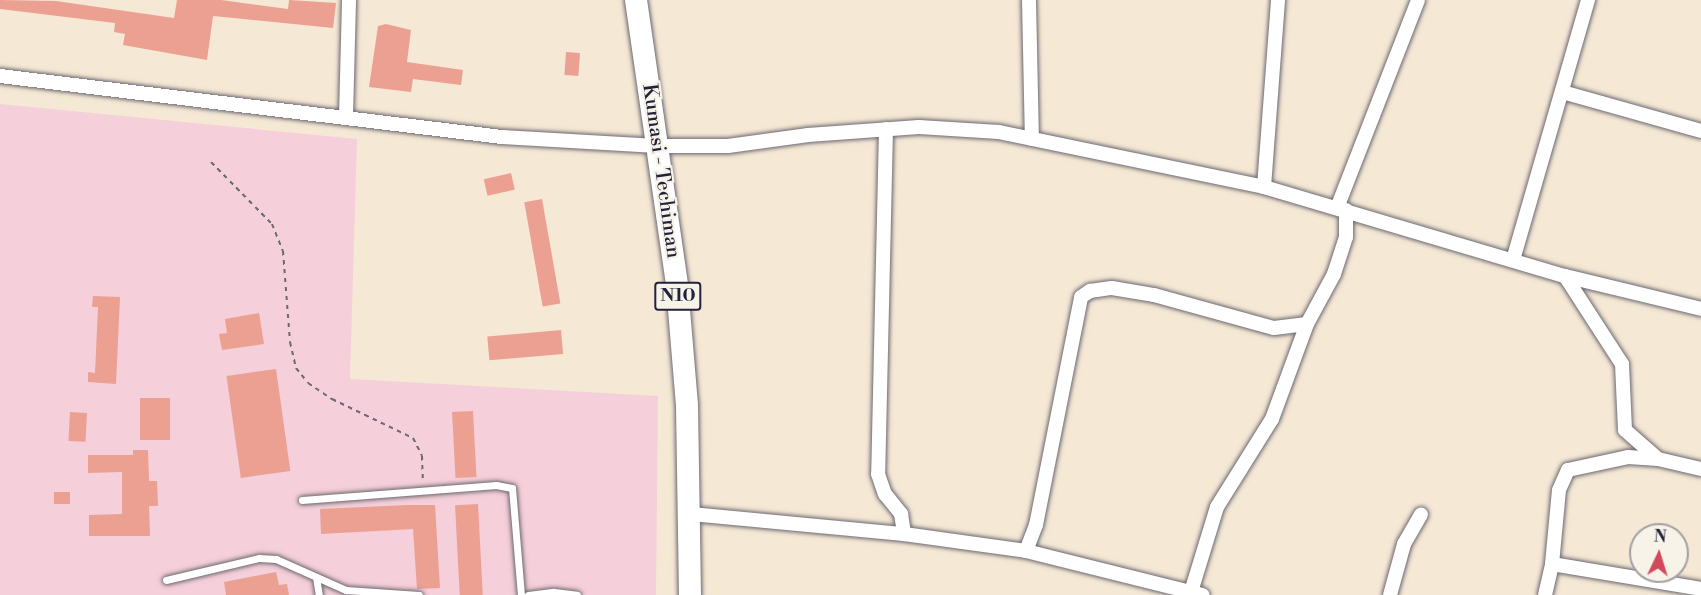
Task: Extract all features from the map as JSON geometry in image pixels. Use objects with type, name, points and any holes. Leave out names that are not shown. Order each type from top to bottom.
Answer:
[{"type":"highway","name":"Kumasi - Techiman","points":[[636,0],[677,286],[691,514],[690,595]]},
{"type":"street","points":[[346,116],[349,0]]},
{"type":"street","points":[[1029,0],[1032,139]]},
{"type":"street","points":[[1264,188],[1278,0]]},
{"type":"street","points":[[691,514],[904,534],[1026,551],[1173,592],[1197,593],[1217,507],[1272,419],[1307,324],[1341,256],[1342,209],[1418,0]]},
{"type":"street","points":[[1513,260],[1588,0]]},
{"type":"street","points":[[0,76],[346,116],[502,137],[657,146],[728,146],[886,129],[947,127],[1032,139],[1264,188],[1565,276],[1701,309]]},
{"type":"street","points":[[1562,92],[1701,131]]},
{"type":"street","points":[[886,129],[878,474],[885,494],[901,514],[904,534]]},
{"type":"street","points":[[1565,276],[1622,364],[1625,430],[1658,459]]},
{"type":"street","points":[[1026,551],[1036,525],[1081,297],[1090,291],[1112,288],[1197,306],[1223,317],[1274,328],[1307,324]]},
{"type":"street","points":[[1545,595],[1552,564],[1559,490],[1568,470],[1609,459],[1658,459],[1701,470]]},
{"type":"street","points":[[1390,595],[1404,544],[1421,514]]},
{"type":"street","points":[[1552,564],[1701,589]]},
{"type":"lane","points":[[302,500],[496,485],[512,488],[516,497],[521,595]]},
{"type":"lane","points":[[166,580],[259,558],[276,559],[346,590],[418,595]]},
{"type":"lane","points":[[316,577],[319,595]]},
{"type":"lane","points":[[528,595],[554,592],[577,595]]},
{"type":"path","points":[[211,162],[272,224],[283,251],[290,342],[296,368],[308,383],[332,399],[413,438],[422,456],[423,490]]},
{"type":"shaded area","points":[[0,104],[357,139],[350,379],[658,396],[656,595],[0,595]]},
{"type":"building","points":[[0,0],[56,1],[174,18],[177,0],[221,0],[288,9],[289,0],[336,3],[333,28],[213,16],[207,60],[123,45],[125,34],[114,32],[115,23],[0,9]]},
{"type":"building","points":[[386,24],[411,30],[407,62],[463,70],[461,85],[413,79],[411,92],[369,87],[378,26]]},
{"type":"building","points":[[566,52],[580,53],[578,76],[564,75]]},
{"type":"building","points":[[511,173],[515,190],[488,196],[484,179]]},
{"type":"building","points":[[542,199],[560,303],[543,307],[524,202]]},
{"type":"building","points":[[93,296],[120,297],[116,384],[88,382],[88,372],[95,373],[98,307],[92,307]]},
{"type":"building","points":[[259,313],[264,344],[222,350],[219,334],[227,333],[225,319]]},
{"type":"building","points":[[561,330],[563,354],[489,360],[487,336]]},
{"type":"building","points":[[276,369],[290,471],[241,478],[226,376]]},
{"type":"building","points":[[140,398],[170,398],[170,440],[140,440]]},
{"type":"building","points":[[473,411],[476,477],[455,478],[452,412]]},
{"type":"building","points":[[70,412],[87,413],[85,442],[68,441]]},
{"type":"building","points":[[133,450],[148,450],[149,481],[157,481],[158,506],[149,506],[150,536],[89,536],[89,515],[122,514],[122,472],[88,473],[88,455],[133,455]]},
{"type":"building","points":[[54,492],[70,492],[70,504],[54,504]]},
{"type":"building","points":[[478,504],[483,595],[460,595],[455,505]]},
{"type":"building","points":[[435,505],[440,588],[417,589],[413,529],[321,534],[320,509]]},
{"type":"building","points":[[276,572],[279,585],[287,584],[289,595],[226,595],[224,582]]}]
